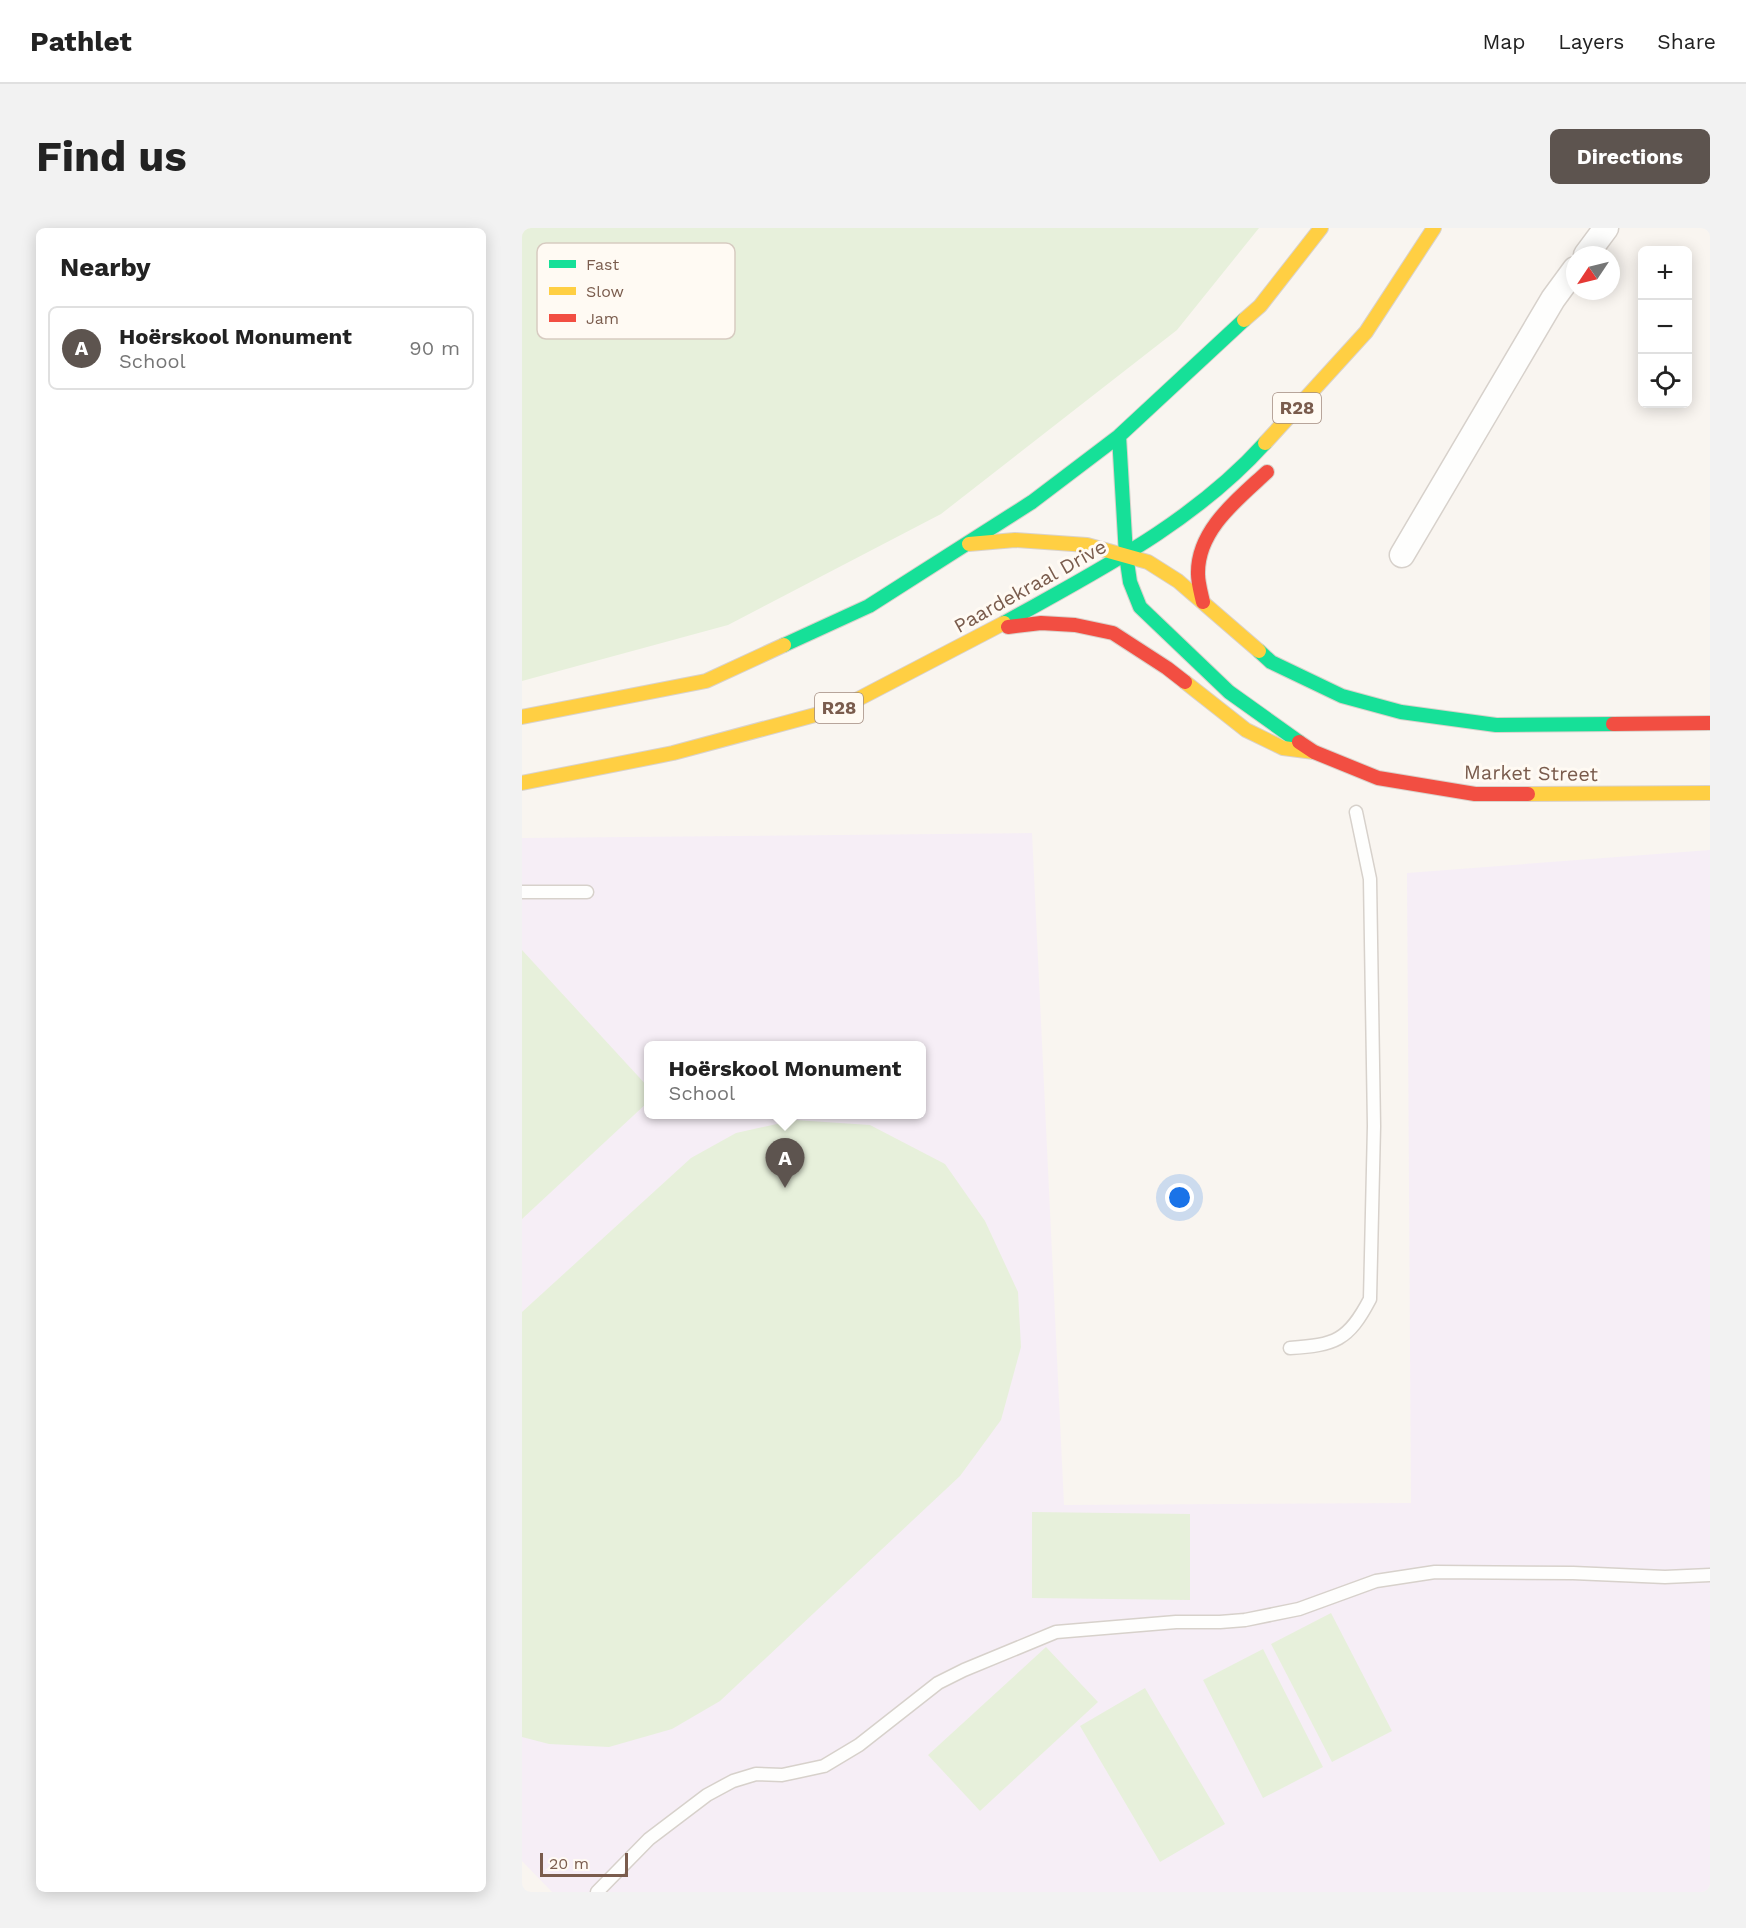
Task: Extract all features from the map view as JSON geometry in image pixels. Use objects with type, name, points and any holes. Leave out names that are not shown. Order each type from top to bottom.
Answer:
[{"type":"main road","points":[[522,717],[706,681],[869,606],[1032,502],[1119,436],[1260,306],[1321,228]]},
{"type":"main road","name":"Paardekraal Drive","points":[[522,783],[673,753],[841,708],[995,628],[1126,555],[1198,506],[1257,452],[1366,332],[1434,228]]},
{"type":"main road","points":[[1348,375],[1366,332]]},
{"type":"main road","name":"Market Street","points":[[1119,436],[1126,555],[1130,582],[1140,607],[1229,692],[1314,752],[1378,778],[1475,794],[1710,794]]},
{"type":"main road","points":[[1203,603],[1198,573],[1202,551],[1212,530],[1229,509],[1277,462]]},
{"type":"main road","points":[[969,544],[1015,540],[1049,541],[1087,545],[1149,562],[1178,581],[1271,662],[1342,696],[1401,712],[1496,725],[1710,723]]},
{"type":"main road","points":[[995,628],[1041,623],[1075,625],[1113,633],[1167,668],[1246,730],[1283,748],[1314,752]]},
{"type":"street","points":[[1593,246],[1606,228]]},
{"type":"street","points":[[1402,555],[1553,299],[1566,281]]},
{"type":"lane","points":[[1290,1348],[1322,1346],[1344,1335],[1358,1323],[1370,1299],[1374,1126],[1370,879],[1356,812]]},
{"type":"lane","points":[[522,892],[587,892]]},
{"type":"lane","points":[[597,1892],[650,1839],[707,1795],[733,1781],[756,1774],[782,1775],[824,1766],[859,1745],[938,1683],[1056,1632],[1176,1622],[1245,1620],[1299,1609],[1376,1581],[1435,1572],[1573,1573],[1665,1577],[1710,1575]]},
{"type":"shaded area","points":[[1032,833],[1064,1505],[1411,1503],[1407,873],[1710,850],[1710,1892],[552,1892],[522,1861],[522,838]]},
{"type":"green space","points":[[522,228],[1259,228],[1177,330],[941,514],[728,625],[522,681]]},
{"type":"green space","points":[[522,950],[644,1083],[644,1106],[522,1219]]},
{"type":"green space","points":[[795,1120],[870,1125],[945,1164],[985,1221],[1018,1292],[1021,1347],[1001,1420],[960,1476],[720,1701],[672,1729],[609,1747],[549,1744],[522,1737],[522,1312],[691,1158],[736,1133]]},
{"type":"green space","points":[[1032,1512],[1190,1514],[1190,1600],[1032,1598]]},
{"type":"green space","points":[[1331,1613],[1392,1731],[1332,1762],[1271,1644]]},
{"type":"green space","points":[[1046,1647],[1098,1702],[980,1811],[928,1755]]},
{"type":"green space","points":[[1263,1649],[1323,1767],[1263,1798],[1203,1680]]},
{"type":"green space","points":[[1145,1688],[1225,1824],[1160,1862],[1080,1726]]},
{"type":"traffic: fast","points":[[784,645],[869,606],[1032,502],[1119,436],[1244,320]]},
{"type":"traffic: fast","points":[[1119,436],[1126,555],[1130,582],[1140,607],[1229,692],[1299,742]]},
{"type":"traffic: fast","points":[[1004,623],[1142,544],[1207,498],[1265,443]]},
{"type":"traffic: fast","points":[[1259,651],[1271,662],[1342,696],[1401,712],[1496,725],[1613,724]]},
{"type":"traffic: slow","points":[[1244,320],[1260,306],[1321,228]]},
{"type":"traffic: slow","points":[[1265,443],[1366,332],[1434,228]]},
{"type":"traffic: slow","points":[[969,544],[1015,540],[1087,545],[1148,562],[1178,581],[1259,651]]},
{"type":"traffic: slow","points":[[522,783],[673,753],[841,708],[1004,623]]},
{"type":"traffic: slow","points":[[522,717],[706,681],[784,645]]},
{"type":"traffic: slow","points":[[1185,682],[1246,730],[1283,748],[1314,752]]},
{"type":"traffic: slow","points":[[1528,794],[1710,793]]},
{"type":"traffic: jam","points":[[1203,602],[1198,574],[1199,558],[1204,543],[1221,517],[1267,472]]},
{"type":"traffic: jam","points":[[1008,627],[1041,623],[1075,625],[1113,633],[1185,682]]},
{"type":"traffic: jam","points":[[1613,724],[1710,723]]},
{"type":"traffic: jam","points":[[1299,742],[1314,752],[1378,778],[1475,794],[1528,794]]},
{"type":"place","name":"Hoërskool Monument","points":[[785,1188]]}]
